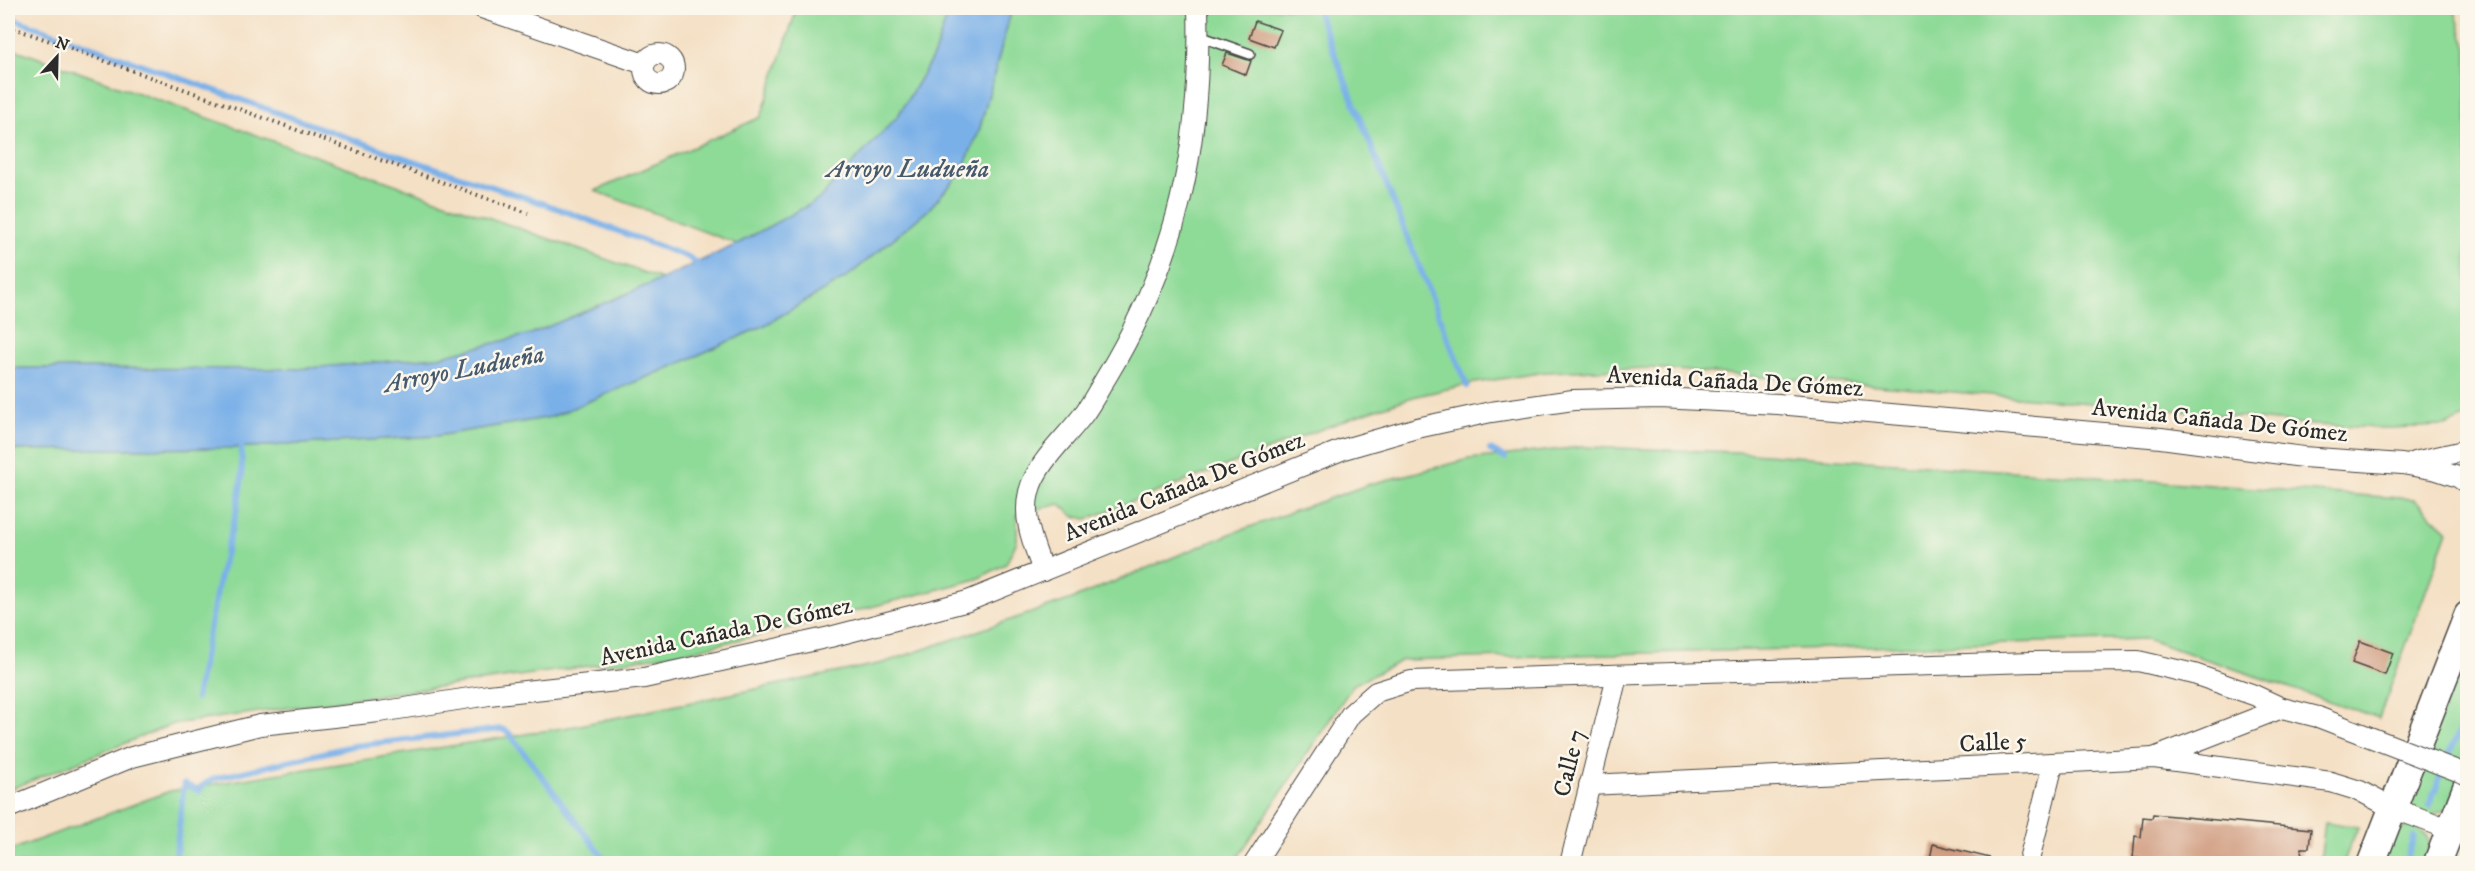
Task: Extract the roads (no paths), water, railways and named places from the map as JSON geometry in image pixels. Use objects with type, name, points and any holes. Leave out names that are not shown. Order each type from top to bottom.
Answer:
[{"type":"main road","points":[[2371,864],[2465,632]]},
{"type":"main road","points":[[2438,864],[2459,833],[2468,784]]},
{"type":"street","points":[[482,8],[644,64]]},
{"type":"street","points":[[1043,571],[1026,521],[1029,491],[1041,468],[1085,413],[1117,360],[1140,313],[1167,247],[1186,181],[1196,116],[1198,8]]},
{"type":"street","name":"Avenida Cañada De Gómez","points":[[8,808],[132,757],[260,725],[378,712],[489,695],[644,678],[830,638],[968,601],[1344,449],[1417,428],[1491,412],[1573,400],[1660,398],[1778,404],[2161,438],[2303,457],[2402,464],[2437,470],[2458,477],[2468,484]]},
{"type":"street","name":"Avenida Cañada De Gómez","points":[[2402,464],[2468,450]]},
{"type":"street","points":[[1254,864],[1351,714],[1376,692],[1411,681],[2020,662],[2138,661],[2194,674],[2254,695],[2282,708],[2318,717],[2468,775]]},
{"type":"street","name":"Calle 7","points":[[1570,864],[1617,676]]},
{"type":"street","points":[[2154,758],[2282,708]]},
{"type":"street","name":"Calle 5","points":[[1589,785],[2154,758],[2331,782],[2360,791],[2392,808],[2459,833]]},
{"type":"street","points":[[2028,864],[2053,764]]},
{"type":"lane","points":[[1198,36],[1250,54]]},
{"type":"water","name":"Arroyo Ludueña","points":[[950,8],[1012,8],[979,131],[961,173],[927,211],[847,277],[765,325],[551,417],[436,436],[232,448],[8,450],[8,368],[298,369],[438,357],[531,334],[662,279],[737,244],[818,200],[898,116],[934,55]]},
{"type":"waterway","points":[[1316,8],[1467,386]]},
{"type":"waterway","points":[[8,17],[405,158],[545,204],[688,257],[701,266]]},
{"type":"waterway","points":[[196,698],[220,575],[237,509],[242,476],[241,439]]},
{"type":"waterway","points":[[1490,450],[1505,458]]},
{"type":"waterway","points":[[2429,805],[2468,708]]},
{"type":"waterway","points":[[175,864],[184,784],[200,791],[202,786],[213,779],[352,746],[502,729],[509,733],[608,864]]},
{"type":"waterway","points":[[2405,864],[2414,837]]}]
